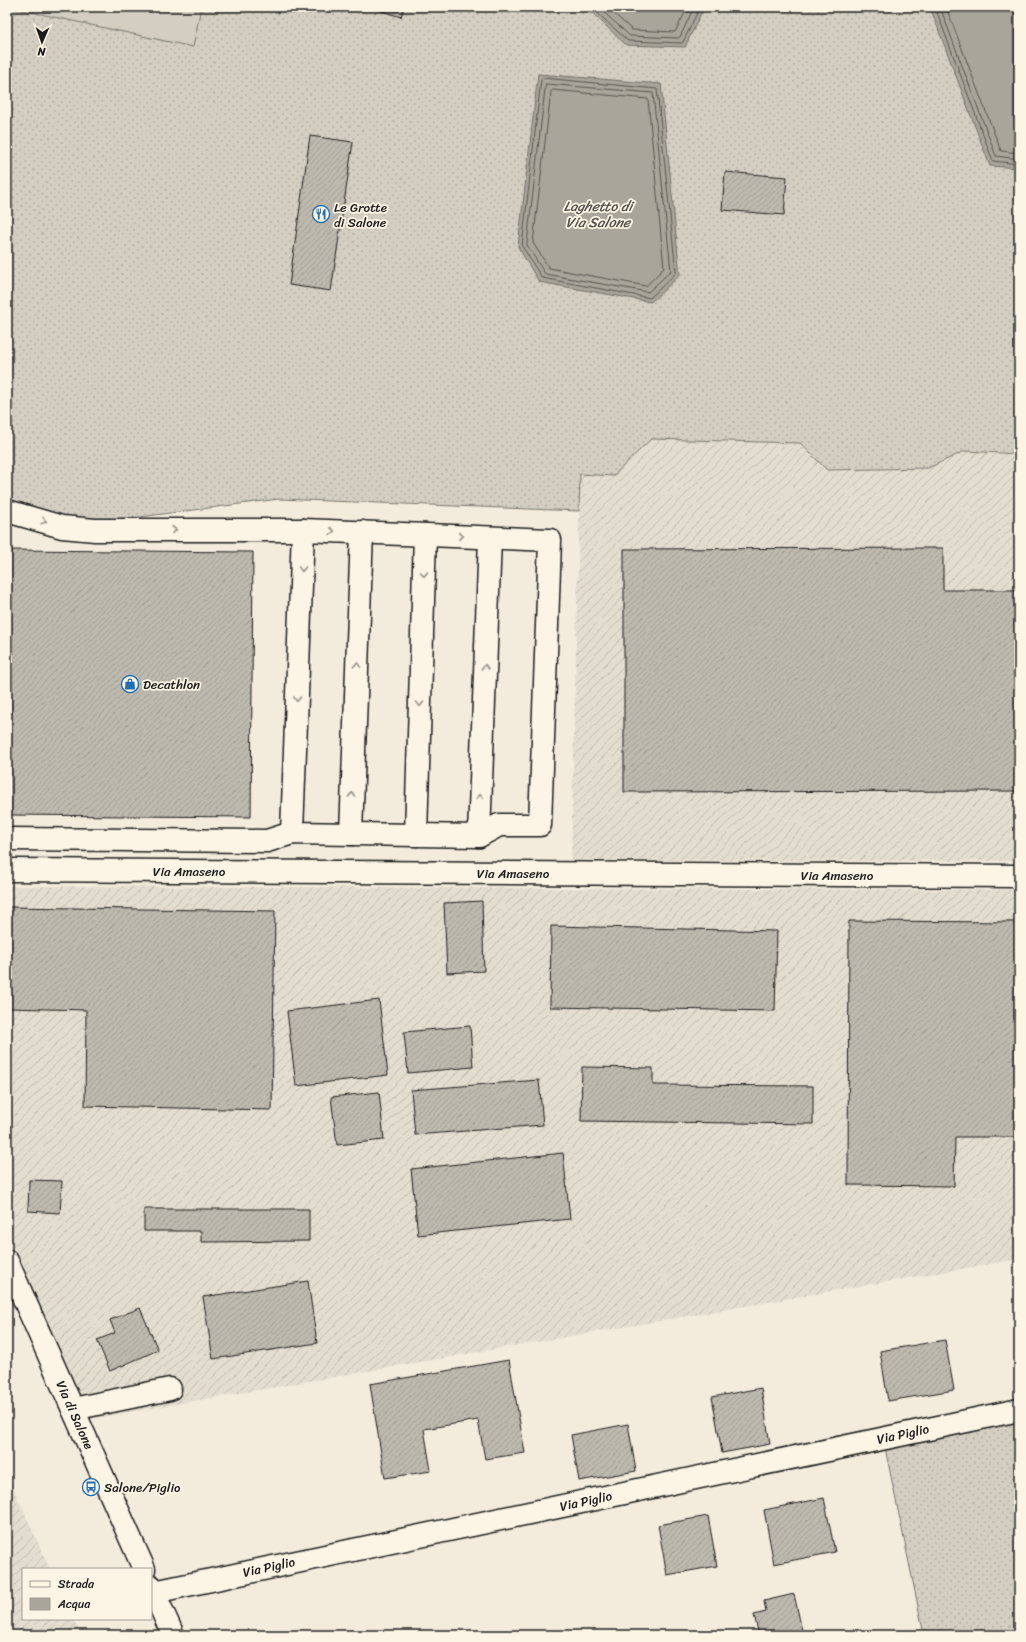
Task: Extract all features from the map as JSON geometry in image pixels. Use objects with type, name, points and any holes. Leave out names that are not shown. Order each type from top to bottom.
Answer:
[{"type":"street","points":[[7,511],[62,527],[95,530],[303,530],[550,540],[540,825],[499,825],[479,836],[292,833],[267,841],[7,839]]},
{"type":"street","points":[[292,833],[303,530]]},
{"type":"street","points":[[351,834],[362,532]]},
{"type":"street","points":[[416,835],[425,535]]},
{"type":"street","points":[[479,836],[490,538]]},
{"type":"street","name":"Via Amaseno","points":[[7,870],[1019,876]]},
{"type":"street","name":"Via di Salone","points":[[7,1261],[15,1293],[73,1409],[144,1568]]},
{"type":"street","points":[[73,1409],[170,1389]]},
{"type":"street","name":"Via Piglio","points":[[152,1589],[1019,1410]]},
{"type":"street","points":[[152,1589],[173,1635]]},
{"type":"shaded area","points":[[7,7],[1019,7],[1019,454],[965,451],[928,468],[827,470],[800,443],[651,439],[613,476],[580,474],[579,511],[279,499],[62,527],[7,512]]},
{"type":"shaded area","points":[[8,7],[201,7],[193,47]]},
{"type":"shaded area","points":[[651,439],[800,443],[828,470],[928,468],[965,451],[1019,454],[1019,861],[571,860],[580,474],[613,476]]},
{"type":"shaded area","points":[[7,886],[1019,890],[1019,1259],[89,1419],[7,1233]]},
{"type":"shaded area","points":[[1019,1410],[1019,1635],[924,1635],[883,1438]]},
{"type":"shaded area","points":[[7,1474],[50,1568],[22,1568],[22,1620],[74,1620],[81,1635],[7,1635]]},
{"type":"water","points":[[586,7],[704,7],[685,47],[626,45]]},
{"type":"water","points":[[930,7],[1019,7],[1019,168],[990,166]]},
{"type":"water","name":"Laghetto di Via Salone","points":[[538,74],[661,84],[680,275],[651,302],[539,282],[518,247]]},
{"type":"building","points":[[369,7],[404,7],[401,17]]},
{"type":"building","name":"Le Grotte di Salone","points":[[310,136],[353,142],[331,291],[289,285]]},
{"type":"building","points":[[725,172],[787,177],[784,215],[722,210]]},
{"type":"building","points":[[943,548],[943,590],[1019,590],[1019,791],[624,792],[624,549]]},
{"type":"building","name":"Decathlon","points":[[7,550],[253,552],[251,817],[7,815]]},
{"type":"building","points":[[482,901],[484,971],[447,973],[444,903]]},
{"type":"building","points":[[7,907],[275,911],[272,1110],[85,1106],[86,1010],[7,1008]]},
{"type":"building","points":[[849,921],[1019,922],[1019,1137],[955,1137],[954,1186],[848,1185]]},
{"type":"building","points":[[551,926],[777,931],[775,1011],[550,1007]]},
{"type":"building","points":[[379,1000],[388,1075],[296,1086],[287,1011]]},
{"type":"building","points":[[470,1026],[473,1067],[408,1073],[404,1032]]},
{"type":"building","points":[[582,1067],[653,1068],[653,1085],[813,1086],[813,1124],[581,1121]]},
{"type":"building","points":[[539,1080],[543,1125],[415,1135],[411,1090]]},
{"type":"building","points":[[379,1092],[384,1140],[337,1145],[331,1097]]},
{"type":"building","points":[[563,1153],[570,1219],[418,1235],[411,1169]]},
{"type":"building","points":[[29,1180],[62,1181],[60,1213],[28,1211]]},
{"type":"building","points":[[144,1209],[309,1209],[309,1241],[201,1242],[201,1231],[144,1231]]},
{"type":"building","points":[[308,1281],[317,1343],[213,1359],[203,1297]]},
{"type":"building","points":[[140,1308],[158,1350],[110,1371],[97,1340],[115,1333],[110,1320]]},
{"type":"building","points":[[945,1340],[954,1390],[888,1401],[880,1351]]},
{"type":"building","points":[[509,1360],[525,1453],[485,1459],[478,1420],[424,1429],[431,1471],[385,1478],[370,1384]]},
{"type":"building","points":[[761,1388],[770,1444],[722,1453],[712,1397]]},
{"type":"building","points":[[628,1424],[636,1471],[579,1481],[571,1435]]},
{"type":"building","points":[[824,1498],[835,1552],[774,1564],[764,1510]]},
{"type":"building","points":[[708,1516],[717,1566],[667,1575],[658,1525]]},
{"type":"building","points":[[794,1594],[803,1635],[759,1635],[754,1615],[766,1612],[764,1601]]},
{"type":"place","name":"Le Grotte di Salone","points":[[321,214]]},
{"type":"place","name":"Decathlon","points":[[130,684]]},
{"type":"place","name":"Salone/Piglio","points":[[91,1487]]}]
